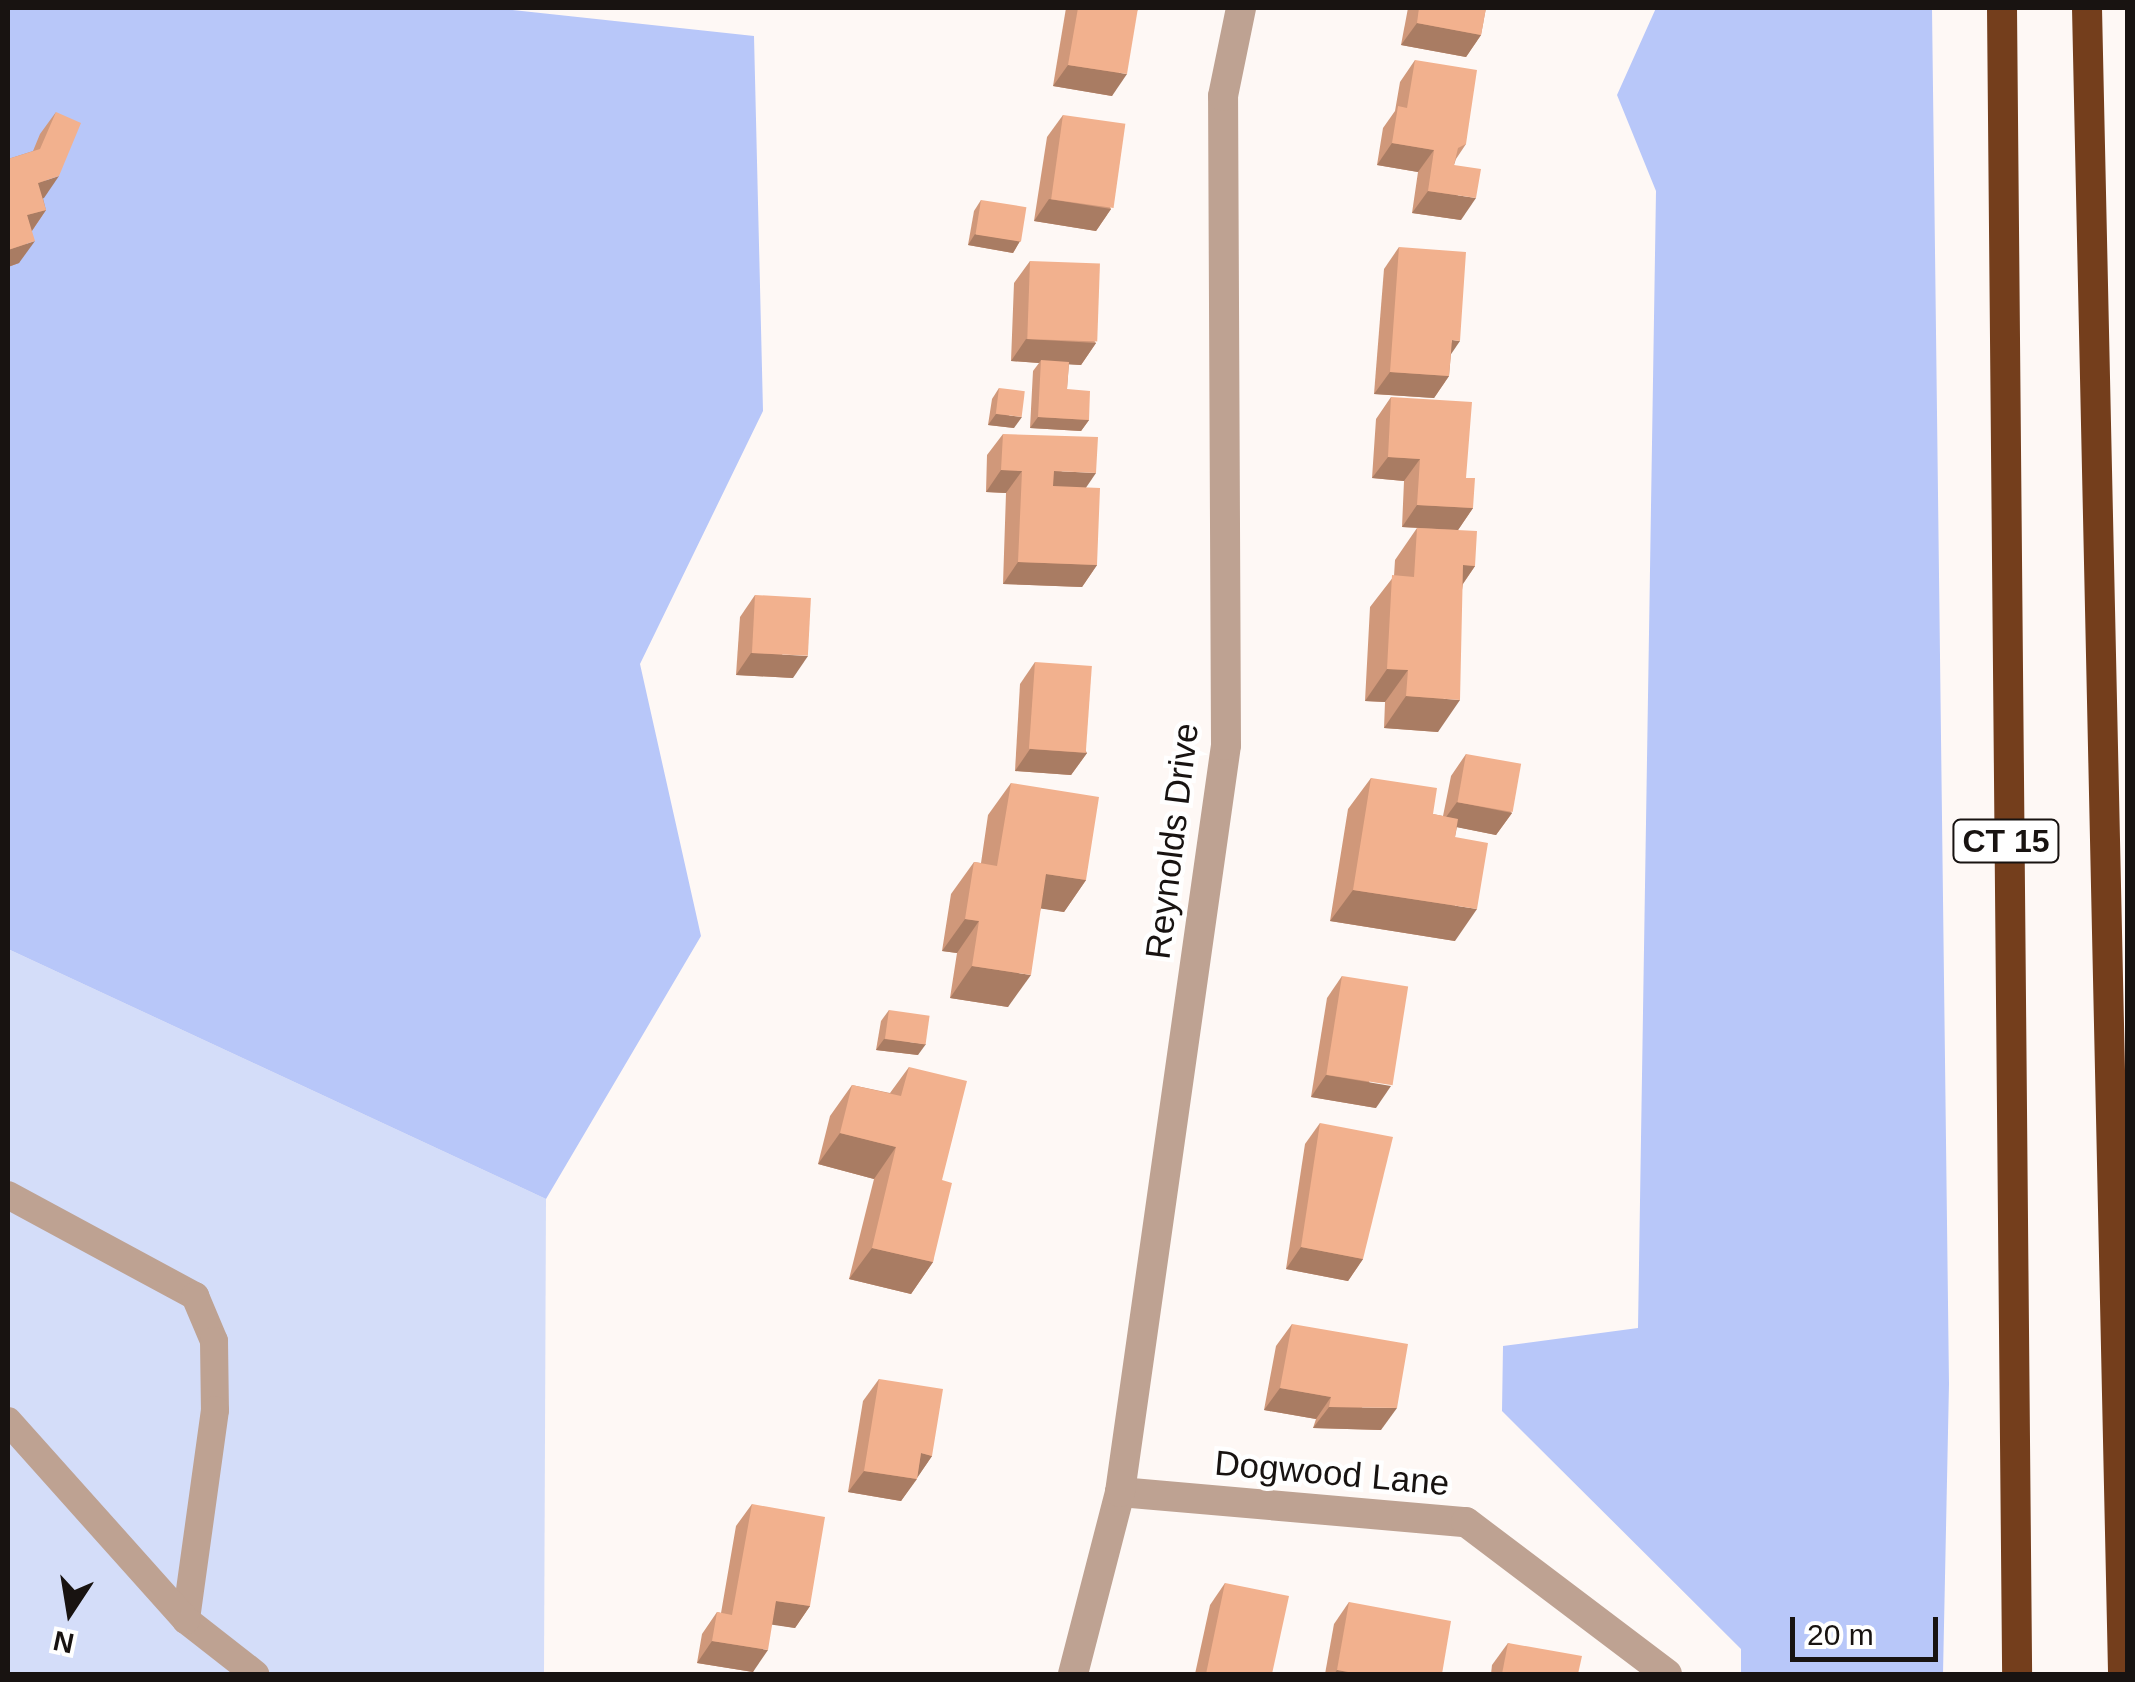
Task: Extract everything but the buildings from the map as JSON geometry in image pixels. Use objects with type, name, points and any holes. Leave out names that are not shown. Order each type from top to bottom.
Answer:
[{"type":"highway","name":"CT 15","points":[[2002,8],[2017,1674]]},
{"type":"highway","name":"CT 15","points":[[2087,8],[2124,1674]]},
{"type":"street","name":"Reynolds Drive","points":[[1073,1674],[1120,1492],[1226,745],[1223,96],[1241,8]]},
{"type":"street","name":"Dogwood Lane","points":[[1120,1492],[1466,1522],[1667,1674]]},
{"type":"lane","points":[[8,1196],[194,1296],[214,1341],[215,1410],[186,1620]]},
{"type":"lane","points":[[8,1421],[186,1620],[255,1674]]},
{"type":"shaded area","points":[[8,8],[493,8],[754,36],[763,411],[640,664],[701,936],[546,1199],[8,949]]},
{"type":"shaded area","points":[[1656,8],[1932,8],[1949,1384],[1943,1674],[1741,1674],[1741,1649],[1502,1411],[1503,1346],[1638,1328],[1656,191],[1617,95]]},
{"type":"shaded area","points":[[8,949],[546,1199],[544,1674],[8,1674]]}]
